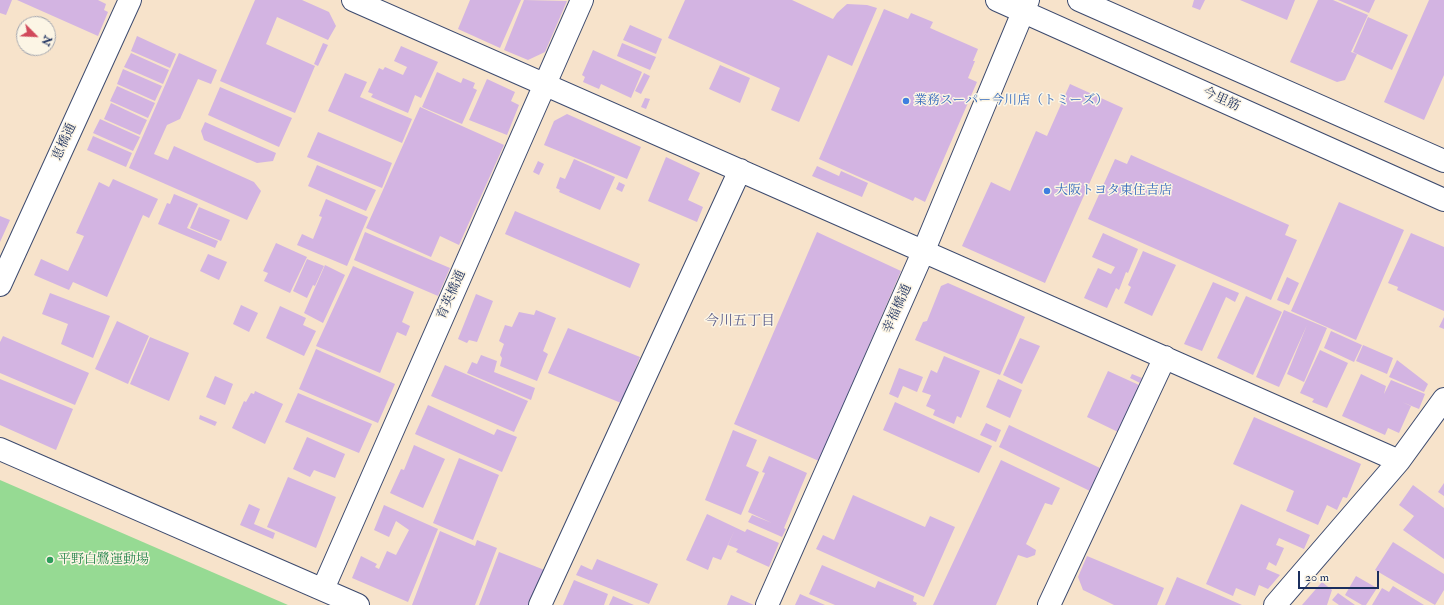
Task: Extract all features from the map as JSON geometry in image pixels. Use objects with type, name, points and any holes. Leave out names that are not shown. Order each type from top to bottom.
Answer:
[{"type":"street","name":"恵橋通","points":[[0,285],[130,0]]},
{"type":"street","points":[[353,0],[544,86],[924,250],[1399,461]]},
{"type":"street","name":"育英橋通","points":[[323,589],[582,0]]},
{"type":"street","name":"今里筋","points":[[997,0],[1025,6],[1444,200]]},
{"type":"street","points":[[1079,0],[1444,161]]},
{"type":"street","name":"幸福橋通","points":[[767,605],[924,250],[1025,6]]},
{"type":"street","points":[[540,605],[740,170]]},
{"type":"street","points":[[1049,605],[1164,357]]},
{"type":"street","points":[[1276,605],[1399,461],[1444,399]]},
{"type":"street","points":[[0,449],[358,605]]},
{"type":"green space","points":[[0,480],[288,605],[0,605]]},
{"type":"building","points":[[0,0],[12,0],[6,15],[0,13]]},
{"type":"building","points":[[17,0],[98,0],[106,4],[104,10],[108,12],[98,36],[56,17],[56,16]]},
{"type":"building","points":[[255,0],[302,0],[329,12],[336,26],[328,40],[277,17],[266,44],[315,66],[295,113],[220,81]]},
{"type":"building","points":[[470,0],[521,0],[500,48],[458,29]]},
{"type":"building","points":[[524,0],[567,1],[545,52],[528,60],[504,50]]},
{"type":"building","points":[[685,0],[792,0],[833,19],[847,4],[867,5],[877,8],[852,66],[828,55],[799,122],[771,110],[780,88],[668,38]]},
{"type":"building","points":[[1194,0],[1205,0],[1200,10],[1192,7]]},
{"type":"building","points":[[1240,0],[1295,0],[1287,20]]},
{"type":"building","points":[[1318,0],[1333,0],[1368,15],[1351,52],[1357,54],[1345,80],[1337,82],[1290,62]]},
{"type":"building","points":[[1338,0],[1375,0],[1369,13]]},
{"type":"building","points":[[1429,0],[1444,0],[1444,75],[1424,120],[1384,102]]},
{"type":"building","points":[[884,9],[908,19],[911,13],[933,22],[930,28],[978,49],[968,78],[977,82],[925,202],[915,197],[913,201],[819,159]]},
{"type":"building","points":[[1368,17],[1408,35],[1392,70],[1353,52]]},
{"type":"building","points":[[630,25],[662,39],[656,54],[623,40]]},
{"type":"building","points":[[137,36],[176,54],[170,68],[131,51]]},
{"type":"building","points":[[323,43],[328,45],[318,66],[314,64]]},
{"type":"building","points":[[622,43],[656,57],[650,70],[617,56]]},
{"type":"building","points":[[401,46],[438,62],[421,98],[415,95],[408,113],[371,97],[373,94],[368,92],[379,68],[383,70],[385,67],[403,75],[407,67],[394,61]]},
{"type":"building","points":[[593,50],[642,72],[631,98],[601,84],[599,89],[583,82],[585,77],[582,75]]},
{"type":"building","points":[[131,53],[169,70],[163,84],[124,67]]},
{"type":"building","points":[[179,53],[217,70],[211,84],[198,79],[180,119],[167,125],[154,154],[168,160],[174,146],[254,182],[261,191],[247,220],[129,168]]},
{"type":"building","points":[[720,65],[750,78],[740,103],[709,89]]},
{"type":"building","points":[[123,69],[162,86],[155,101],[117,84]]},
{"type":"building","points":[[437,72],[461,83],[463,78],[475,83],[473,88],[477,90],[462,124],[422,107]]},
{"type":"building","points":[[345,73],[367,82],[360,97],[412,119],[402,143],[328,111]]},
{"type":"building","points":[[644,73],[650,76],[641,94],[635,91]]},
{"type":"building","points":[[487,79],[515,92],[511,101],[519,105],[507,135],[469,120]]},
{"type":"building","points":[[1070,84],[1123,108],[1045,283],[962,246],[991,182],[1010,191],[1036,131],[1047,136]]},
{"type":"building","points":[[117,86],[155,103],[148,118],[110,101]]},
{"type":"building","points":[[220,87],[292,118],[279,147],[208,115]]},
{"type":"building","points":[[645,98],[650,99],[646,109],[641,107]]},
{"type":"building","points":[[111,103],[147,120],[140,135],[104,119]]},
{"type":"building","points":[[420,107],[504,145],[459,245],[440,236],[431,257],[366,228]]},
{"type":"building","points":[[567,114],[641,147],[627,179],[544,145],[554,121]]},
{"type":"building","points":[[100,119],[140,137],[133,151],[93,133]]},
{"type":"building","points":[[205,122],[276,153],[273,161],[257,163],[204,140],[201,131]]},
{"type":"building","points":[[318,132],[392,163],[382,188],[307,157]]},
{"type":"building","points":[[93,136],[132,153],[126,167],[87,150]]},
{"type":"building","points":[[1131,155],[1289,225],[1285,235],[1297,240],[1271,300],[1088,219],[1115,159],[1127,164]]},
{"type":"building","points":[[666,157],[700,173],[688,200],[703,207],[697,222],[648,201]]},
{"type":"building","points":[[574,159],[615,177],[600,210],[559,192],[560,190],[556,188],[560,177],[565,179]]},
{"type":"building","points":[[538,161],[544,164],[539,175],[533,172]]},
{"type":"building","points":[[317,165],[376,190],[366,211],[308,186]]},
{"type":"building","points":[[817,166],[839,176],[841,171],[868,183],[862,197],[812,176]]},
{"type":"building","points":[[113,179],[158,199],[149,218],[143,215],[107,297],[73,282],[69,290],[34,275],[41,259],[68,271],[84,236],[76,233],[99,182],[109,187]]},
{"type":"building","points":[[619,182],[625,185],[622,192],[616,189]]},
{"type":"building","points":[[174,194],[198,204],[187,228],[218,241],[215,248],[158,224],[167,203],[170,204]]},
{"type":"building","points":[[326,199],[368,217],[347,266],[297,245],[302,234],[313,239],[322,217],[319,216]]},
{"type":"building","points":[[1339,202],[1404,230],[1356,340],[1291,311]]},
{"type":"building","points":[[199,207],[230,220],[221,241],[190,228]]},
{"type":"building","points":[[515,211],[640,264],[630,288],[505,234]]},
{"type":"building","points":[[0,216],[10,220],[0,242]]},
{"type":"building","points":[[365,232],[450,268],[438,296],[354,260]]},
{"type":"building","points":[[817,232],[901,271],[819,461],[734,424]]},
{"type":"building","points":[[1103,233],[1138,249],[1128,273],[1126,272],[1119,290],[1116,288],[1107,308],[1084,298],[1098,268],[1111,274],[1115,267],[1092,257]]},
{"type":"building","points":[[1411,233],[1444,247],[1444,311],[1397,290],[1398,287],[1388,283]]},
{"type":"building","points":[[276,243],[307,257],[290,293],[264,281],[268,273],[263,271]]},
{"type":"building","points":[[1143,251],[1176,265],[1152,316],[1124,303],[1131,287],[1128,285]]},
{"type":"building","points":[[208,254],[227,262],[219,280],[200,271]]},
{"type":"building","points":[[307,259],[324,266],[315,286],[313,285],[307,298],[293,291]]},
{"type":"building","points":[[325,265],[345,275],[323,323],[304,313]]},
{"type":"building","points":[[353,266],[414,292],[402,322],[410,326],[406,336],[397,332],[380,373],[316,346]]},
{"type":"building","points":[[1287,277],[1299,283],[1289,305],[1277,300]]},
{"type":"building","points":[[1213,282],[1239,293],[1235,302],[1226,297],[1202,351],[1184,344]]},
{"type":"building","points":[[948,283],[1025,317],[1000,375],[915,340],[923,322],[927,321],[941,286]]},
{"type":"building","points":[[50,293],[110,316],[93,358],[61,344],[68,324],[42,314]]},
{"type":"building","points":[[476,294],[493,301],[477,342],[469,340],[467,343],[458,339]]},
{"type":"building","points":[[1246,296],[1282,312],[1253,375],[1217,358]]},
{"type":"building","points":[[241,305],[258,313],[249,332],[233,324]]},
{"type":"building","points":[[280,306],[306,318],[303,325],[316,331],[304,356],[266,338]]},
{"type":"building","points":[[536,310],[556,318],[543,351],[548,354],[537,381],[500,366],[502,358],[500,355],[504,344],[499,341],[505,325],[512,327],[519,312],[534,315]]},
{"type":"building","points":[[1284,310],[1327,328],[1304,382],[1287,374],[1307,325],[1279,387],[1256,377]]},
{"type":"building","points":[[1444,317],[1444,329],[1439,327]]},
{"type":"building","points":[[117,321],[149,336],[128,384],[95,369]]},
{"type":"building","points":[[568,328],[640,357],[621,403],[548,373]]},
{"type":"building","points":[[1331,331],[1362,345],[1354,362],[1324,348]]},
{"type":"building","points":[[3,336],[89,373],[75,405],[0,373],[0,342]]},
{"type":"building","points":[[150,337],[189,353],[169,401],[130,384]]},
{"type":"building","points":[[1020,338],[1040,346],[1022,384],[1003,375]]},
{"type":"building","points":[[1363,345],[1393,358],[1387,374],[1356,361]]},
{"type":"building","points":[[316,349],[395,384],[378,423],[299,389]]},
{"type":"building","points":[[1320,350],[1348,363],[1327,408],[1312,402],[1314,399],[1300,393]]},
{"type":"building","points":[[481,355],[497,361],[494,372],[535,388],[531,400],[467,373],[472,362],[477,364]]},
{"type":"building","points":[[944,356],[980,371],[961,418],[957,416],[954,424],[933,415],[935,410],[926,406],[931,395],[922,392],[931,370],[937,373]]},
{"type":"building","points":[[1397,360],[1428,384],[1424,392],[1389,377]]},
{"type":"building","points":[[445,365],[528,401],[514,432],[431,396]]},
{"type":"building","points":[[899,368],[923,377],[917,392],[903,386],[898,398],[889,394]]},
{"type":"building","points":[[1108,371],[1139,385],[1118,432],[1087,417]]},
{"type":"building","points":[[1132,374],[1142,378],[1140,383],[1130,378]]},
{"type":"building","points":[[1361,374],[1386,386],[1384,394],[1391,380],[1425,394],[1419,409],[1402,402],[1411,406],[1399,433],[1388,428],[1385,435],[1342,416]]},
{"type":"building","points":[[215,376],[233,384],[225,405],[206,397]]},
{"type":"building","points":[[0,379],[73,409],[56,450],[0,425]]},
{"type":"building","points":[[998,379],[1022,390],[1010,418],[986,407]]},
{"type":"building","points":[[255,391],[283,404],[265,444],[232,428],[244,401],[246,402],[251,393],[254,394]]},
{"type":"building","points":[[298,393],[372,424],[359,453],[285,422]]},
{"type":"building","points":[[895,402],[992,446],[979,473],[883,430]]},
{"type":"building","points":[[428,405],[494,435],[497,429],[517,437],[502,472],[415,434]]},
{"type":"building","points":[[200,415],[217,422],[215,426],[199,419]]},
{"type":"building","points":[[1254,417],[1361,464],[1347,498],[1343,497],[1337,510],[1327,505],[1318,525],[1286,511],[1294,491],[1233,464]]},
{"type":"building","points":[[986,423],[1001,430],[996,442],[980,435]]},
{"type":"building","points":[[1009,425],[1100,468],[1090,491],[999,447]]},
{"type":"building","points":[[733,430],[757,440],[746,466],[759,472],[741,515],[705,500]]},
{"type":"building","points":[[307,437],[345,454],[335,478],[314,470],[310,477],[293,469]]},
{"type":"building","points":[[414,445],[445,459],[423,508],[390,493],[401,469],[404,470]]},
{"type":"building","points":[[769,456],[807,473],[784,528],[786,529],[782,537],[748,522],[752,515],[772,523],[748,512],[765,473],[762,472]]},
{"type":"building","points":[[459,458],[499,475],[473,540],[433,523]]},
{"type":"building","points":[[1001,460],[1060,488],[1052,505],[1045,503],[1026,544],[1036,550],[1035,555],[1027,558],[1018,555],[996,605],[933,605]]},
{"type":"building","points":[[288,477],[336,497],[316,548],[267,527]]},
{"type":"building","points":[[1444,483],[1444,496],[1438,492]]},
{"type":"building","points":[[1413,485],[1444,508],[1444,559],[1403,530],[1414,516],[1399,505]]},
{"type":"building","points":[[853,495],[925,527],[930,516],[955,527],[924,597],[816,549],[823,535],[834,540]]},
{"type":"building","points":[[249,504],[260,509],[254,524],[275,533],[273,539],[240,525]]},
{"type":"building","points":[[1241,504],[1310,535],[1304,549],[1279,538],[1276,545],[1284,548],[1276,566],[1269,562],[1266,569],[1280,575],[1268,589],[1259,585],[1255,596],[1236,588],[1233,596],[1206,584]]},
{"type":"building","points":[[384,505],[438,529],[408,602],[352,578],[361,556],[377,564],[375,567],[379,569],[387,551],[396,555],[409,530],[396,521],[389,537],[374,530]]},
{"type":"building","points":[[707,514],[745,532],[747,529],[779,543],[769,567],[736,552],[738,549],[728,545],[735,529],[721,560],[713,557],[708,570],[686,560]]},
{"type":"building","points":[[440,531],[475,546],[477,540],[497,548],[475,605],[412,605]]},
{"type":"building","points":[[1393,542],[1444,574],[1444,590],[1435,605],[1375,570]]},
{"type":"building","points":[[499,552],[547,571],[532,605],[479,605]]},
{"type":"building","points":[[1087,556],[1164,588],[1157,605],[1114,605],[1083,590],[1078,577]]},
{"type":"building","points":[[597,559],[658,584],[649,604],[576,575],[581,565],[592,570]]},
{"type":"building","points":[[822,565],[875,588],[878,581],[914,596],[913,601],[917,603],[916,605],[835,605],[809,594]]},
{"type":"building","points":[[1356,576],[1377,588],[1366,605],[1362,605],[1345,595]]},
{"type":"building","points":[[1177,577],[1210,591],[1242,605],[1165,605]]},
{"type":"building","points":[[574,580],[608,594],[604,605],[563,605]]},
{"type":"building","points":[[1322,582],[1332,590],[1327,605],[1302,605]]},
{"type":"building","points":[[1393,586],[1424,605],[1372,605],[1382,588],[1389,592]]},
{"type":"building","points":[[1338,593],[1355,605],[1339,605],[1332,600]]},
{"type":"building","points":[[800,594],[825,605],[795,605]]},
{"type":"building","points":[[731,595],[754,605],[727,605]]},
{"type":"building","points":[[613,596],[634,605],[609,605]]},
{"type":"place","name":"業務スーパー今川店（トミーズ）","points":[[906,101]]},
{"type":"place","name":"大阪トヨタ東住吉店","points":[[1047,191]]},
{"type":"place","name":"平野白鷺運動場","points":[[50,560]]},
{"type":"district","name":"今川五丁目","points":[[740,322]]}]
